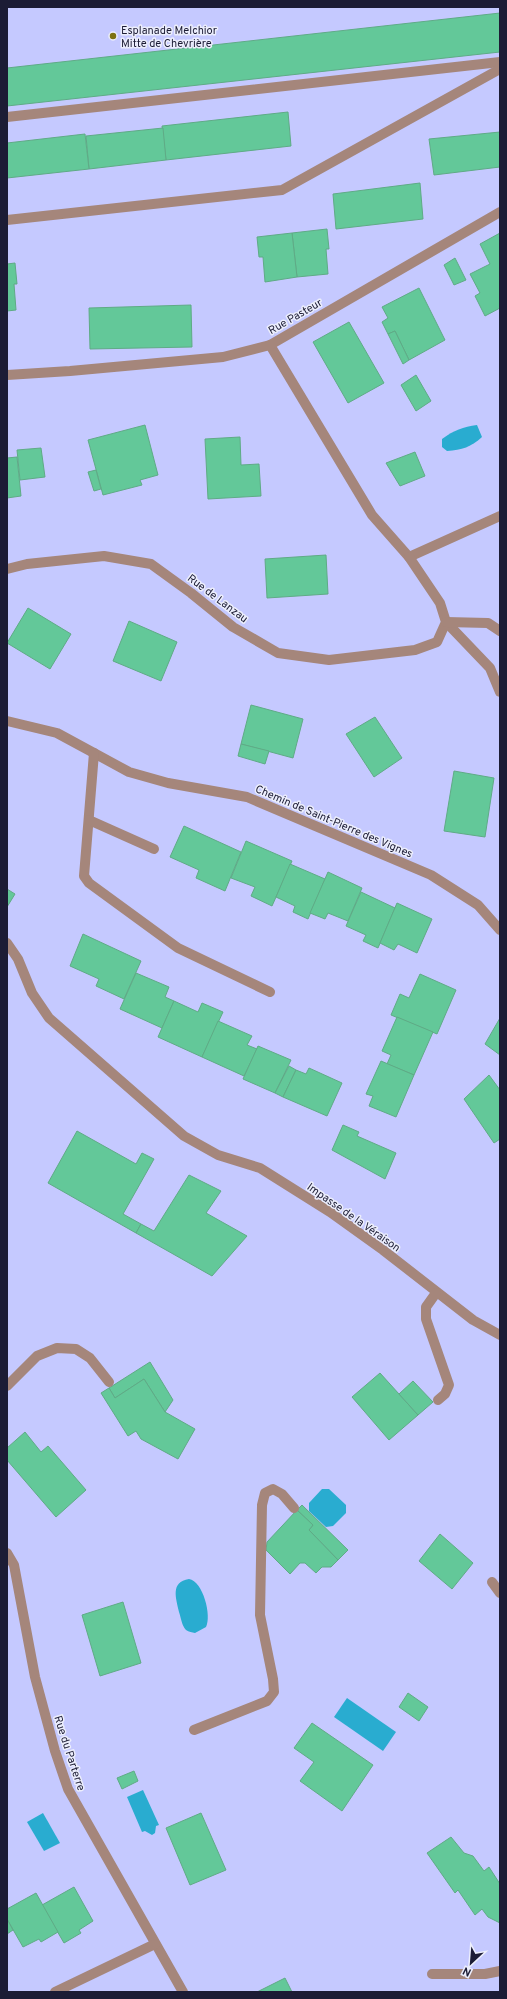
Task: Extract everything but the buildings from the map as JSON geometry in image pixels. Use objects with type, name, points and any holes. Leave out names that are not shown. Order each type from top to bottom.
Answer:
[{"type":"street","points":[[7,117],[500,62]]},
{"type":"street","points":[[7,220],[282,190],[500,69]]},
{"type":"street","name":"Rue Pasteur","points":[[7,374],[70,371],[223,357],[270,345],[500,212]]},
{"type":"street","points":[[270,345],[372,515],[409,557],[440,603],[446,622],[490,668],[500,692]]},
{"type":"street","points":[[409,557],[500,516]]},
{"type":"street","name":"Rue de Lanzau","points":[[7,569],[27,564],[104,556],[150,564],[192,592],[232,627],[278,653],[328,660],[415,650],[437,642],[446,622]]},
{"type":"street","points":[[446,622],[488,623],[500,631]]},
{"type":"street","name":"Chemin de Saint-Pierre des Vignes","points":[[7,721],[57,733],[129,772],[168,783],[247,797],[431,875],[478,905],[500,930]]},
{"type":"street","points":[[94,754],[84,876],[89,883],[178,948],[270,992]]},
{"type":"street","points":[[89,820],[154,849]]},
{"type":"street","name":"Impasse de la Véraison","points":[[7,943],[18,958],[32,993],[49,1018],[184,1136],[218,1155],[260,1168],[342,1220],[473,1320],[500,1335]]},
{"type":"street","points":[[436,1293],[426,1307],[426,1319],[449,1385],[445,1394],[438,1400]]},
{"type":"street","points":[[7,1386],[37,1356],[58,1348],[76,1349],[90,1358],[109,1382]]},
{"type":"street","points":[[194,1730],[267,1701],[274,1692],[273,1679],[260,1615],[262,1505],[265,1492],[273,1489],[282,1494],[294,1508]]},
{"type":"street","name":"Rue du Parterre","points":[[7,1553],[14,1565],[35,1677],[55,1751],[68,1789],[183,1992]]},
{"type":"street","points":[[492,1582],[500,1592]]},
{"type":"street","points":[[55,1992],[155,1944]]},
{"type":"street","points":[[432,1974],[485,1974],[500,1971]]},
{"type":"water","points":[[477,425],[482,437],[474,443],[462,449],[452,451],[447,451],[442,447],[442,439],[446,436],[459,429]]},
{"type":"water","points":[[322,1489],[329,1489],[346,1505],[346,1513],[333,1526],[326,1527],[309,1511],[309,1503]]},
{"type":"water","points":[[189,1579],[194,1581],[202,1592],[208,1615],[206,1627],[195,1633],[186,1630],[179,1612],[176,1596],[179,1583]]},
{"type":"water","points":[[347,1698],[396,1732],[383,1751],[334,1717]]},
{"type":"water","points":[[143,1790],[159,1825],[156,1826],[155,1833],[152,1835],[145,1831],[142,1832],[127,1797]]},
{"type":"water","points":[[43,1813],[60,1843],[44,1851],[27,1822]]},
{"type":"place","name":"Esplanade Melchior Mitte de Chevrière","points":[[113,36]]}]
